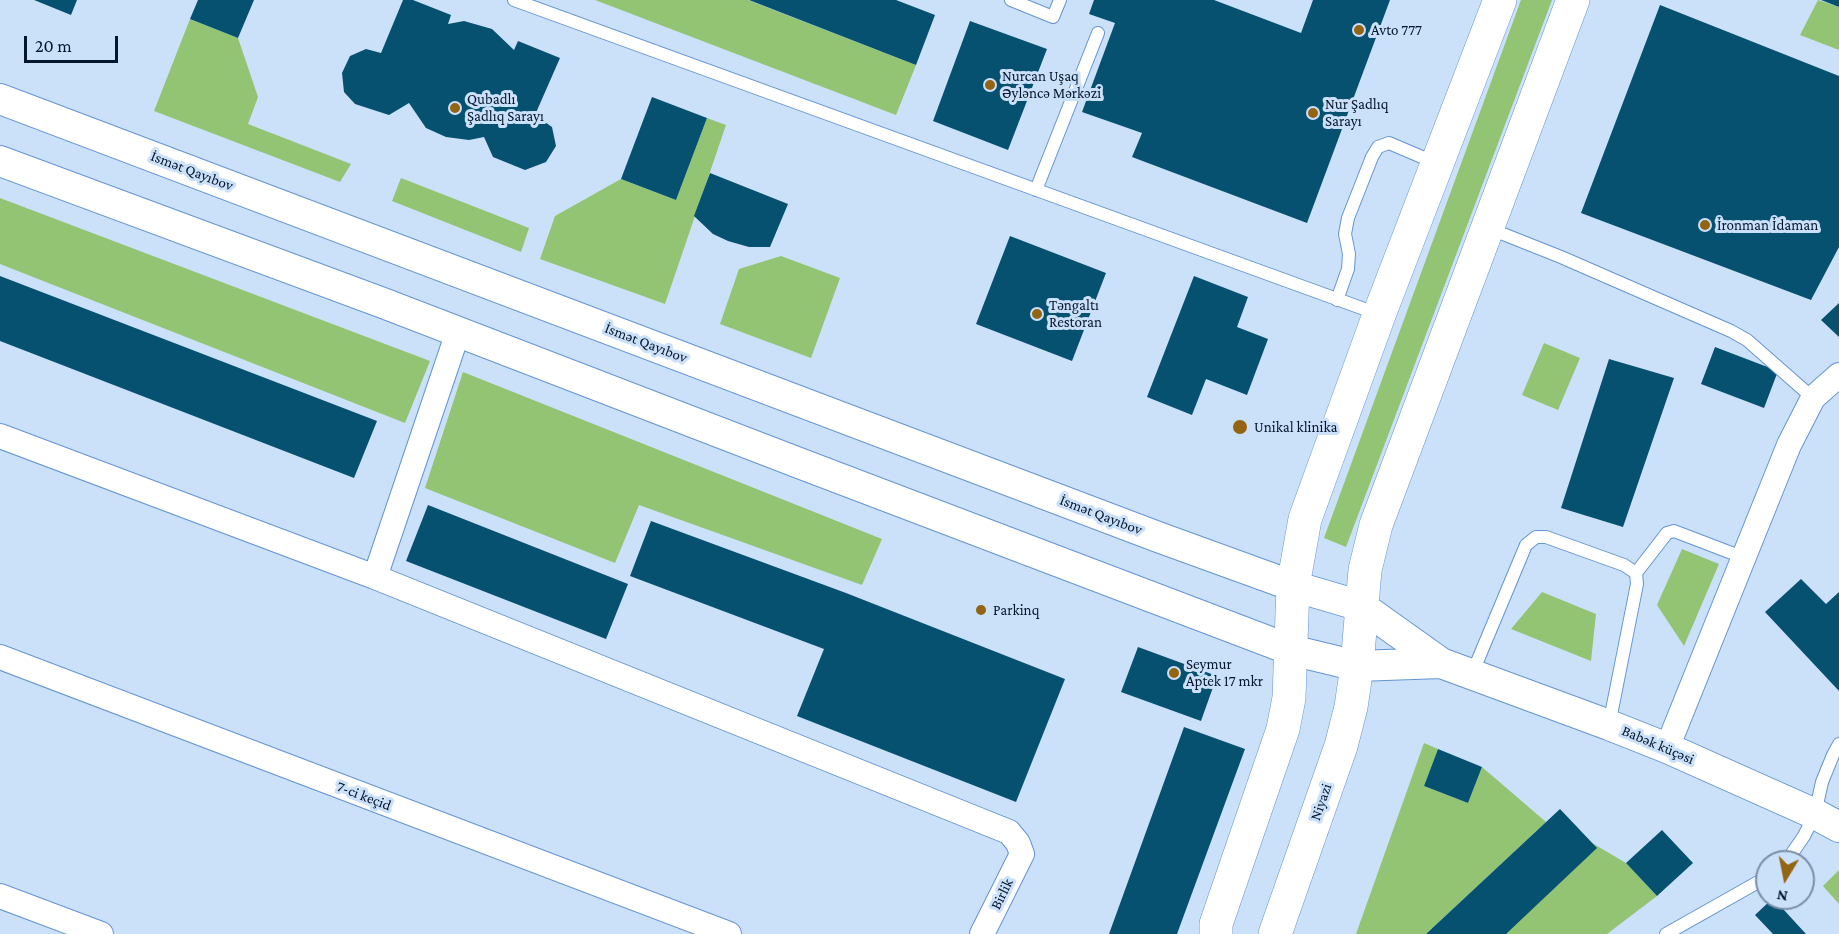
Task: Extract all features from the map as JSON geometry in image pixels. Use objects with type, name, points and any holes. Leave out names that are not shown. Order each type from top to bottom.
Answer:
[{"type":"main road","points":[[1215,931],[1283,729],[1289,698],[1293,586],[1305,519],[1379,315],[1500,0]]},
{"type":"main road","name":"Niyazi","points":[[1275,934],[1341,746],[1351,707],[1357,666],[1365,570],[1376,525],[1574,0]]},
{"type":"street","name":"İsmət Qayıbov","points":[[0,99],[1293,586],[1361,606],[1441,663]]},
{"type":"street","points":[[0,161],[458,332],[1292,650],[1357,666],[1441,663]]},
{"type":"street","points":[[0,436],[375,577],[458,332]]},
{"type":"street","points":[[1667,748],[1789,445],[1813,398],[1839,375]]},
{"type":"street","name":"Birlik","points":[[375,577],[1009,832],[1018,843],[1022,854],[982,934]]},
{"type":"street","name":"7-ci keçid","points":[[0,657],[729,934]]},
{"type":"street","name":"Babək küçəsi","points":[[1441,663],[1609,724],[1827,821]]},
{"type":"street","points":[[0,896],[101,934]]},
{"type":"lane","points":[[514,0],[1379,315]]},
{"type":"lane","points":[[1011,0],[1053,16],[1060,0]]},
{"type":"lane","points":[[1036,190],[1098,33]]},
{"type":"lane","points":[[1337,300],[1348,269],[1349,255],[1345,234],[1348,218],[1378,147],[1389,143],[1437,163]]},
{"type":"lane","points":[[1488,228],[1731,331],[1747,340],[1813,398]]},
{"type":"lane","points":[[1636,573],[1667,533],[1674,531],[1742,557]]},
{"type":"lane","points":[[1472,674],[1526,545],[1536,537],[1546,537],[1624,565],[1636,573],[1638,584],[1609,724]]},
{"type":"lane","points":[[1794,850],[1804,836],[1827,821],[1822,782],[1839,744]]},
{"type":"lane","points":[[1666,934],[1755,884]]},
{"type":"green space","points":[[595,0],[748,0],[916,65],[896,115]]},
{"type":"green space","points":[[1521,0],[1552,0],[1346,547],[1324,538]]},
{"type":"green space","points":[[1818,0],[1839,7],[1839,50],[1800,35]]},
{"type":"green space","points":[[190,19],[238,38],[258,97],[248,124],[351,164],[340,182],[154,111]]},
{"type":"green space","points":[[707,118],[726,125],[665,304],[540,259],[555,216],[621,179],[676,200]]},
{"type":"green space","points":[[401,178],[529,228],[521,252],[392,201]]},
{"type":"green space","points":[[0,198],[430,361],[405,423],[0,264]]},
{"type":"green space","points":[[781,256],[840,278],[811,358],[720,324],[739,269]]},
{"type":"green space","points":[[1544,343],[1580,358],[1558,410],[1522,395]]},
{"type":"green space","points":[[463,372],[882,539],[862,585],[639,505],[615,563],[425,488]]},
{"type":"green space","points":[[1682,549],[1719,564],[1684,646],[1657,605]]},
{"type":"green space","points":[[1542,592],[1596,614],[1591,661],[1511,629]]},
{"type":"green space","points":[[1424,743],[1438,749],[1424,786],[1468,803],[1482,767],[1546,822],[1426,934],[1356,934]]},
{"type":"green space","points":[[1592,843],[1626,863],[1657,896],[1607,934],[1502,934]]},
{"type":"green space","points":[[1839,870],[1839,904],[1823,886]]},
{"type":"building","points":[[34,0],[77,0],[71,15]]},
{"type":"building","points":[[198,0],[254,0],[238,38],[190,19]]},
{"type":"building","points":[[403,0],[413,0],[451,15],[448,24],[464,21],[492,29],[514,50],[518,41],[560,58],[535,115],[552,127],[556,146],[546,162],[525,170],[493,157],[484,137],[469,140],[446,137],[426,128],[409,103],[389,115],[355,104],[344,92],[342,73],[350,56],[366,49],[381,53]]},
{"type":"building","points":[[749,0],[896,0],[935,15],[916,65]]},
{"type":"building","points":[[1094,0],[1214,0],[1301,33],[1313,0],[1390,0],[1307,223],[1132,157],[1142,133],[1082,112],[1115,23],[1089,14]]},
{"type":"building","points":[[1821,0],[1839,0],[1839,7]]},
{"type":"building","points":[[1660,5],[1839,76],[1839,247],[1811,300],[1581,213]]},
{"type":"building","name":"Nurcan Uşaq Əyləncə Mərkəzi","points":[[970,21],[1047,49],[1008,150],[933,121]]},
{"type":"building","points":[[652,97],[707,118],[676,200],[621,179]]},
{"type":"building","points":[[710,173],[788,204],[770,247],[749,247],[728,241],[713,234],[694,216]]},
{"type":"building","points":[[1010,236],[1106,273],[1072,361],[976,324]]},
{"type":"building","points":[[0,276],[377,421],[354,478],[0,341]]},
{"type":"building","points":[[1194,276],[1248,297],[1237,327],[1268,339],[1247,395],[1206,379],[1192,415],[1147,397]]},
{"type":"building","points":[[1839,303],[1839,337],[1821,320]]},
{"type":"building","points":[[1715,347],[1778,371],[1764,408],[1701,384]]},
{"type":"building","points":[[1609,359],[1674,378],[1623,527],[1561,508]]},
{"type":"building","points":[[428,505],[628,584],[606,639],[406,561]]},
{"type":"building","points":[[651,521],[846,593],[1065,679],[1016,802],[797,716],[824,649],[630,576]]},
{"type":"building","points":[[1801,579],[1826,604],[1839,592],[1839,691],[1765,612]]},
{"type":"building","points":[[1138,647],[1217,676],[1201,721],[1121,692]]},
{"type":"building","points":[[1184,727],[1245,749],[1177,934],[1109,934]]},
{"type":"building","points":[[1438,749],[1482,767],[1468,803],[1424,786]]},
{"type":"building","points":[[1560,809],[1597,848],[1506,934],[1426,934]]},
{"type":"building","points":[[1662,830],[1693,863],[1657,896],[1626,863]]},
{"type":"building","points":[[1760,910],[1784,910],[1806,934],[1773,934],[1755,915]]},
{"type":"place","name":"Avto 777","points":[[1359,30]]},
{"type":"place","name":"Nurcan Uşaq Əyləncə Mərkəzi","points":[[990,85]]},
{"type":"place","name":"Qubadlı Şadlıq Sarayı","points":[[455,108]]},
{"type":"place","name":"Nur Şadlıq Sarayı","points":[[1313,113]]},
{"type":"place","name":"İronman İdaman","points":[[1705,225]]},
{"type":"place","name":"Tәngaltı Restoran","points":[[1037,314]]},
{"type":"place","name":"Unikal klinika","points":[[1240,427]]},
{"type":"place","name":"Parkinq","points":[[981,610]]},
{"type":"place","name":"Seymur Aptek 17 mkr","points":[[1174,673]]}]
